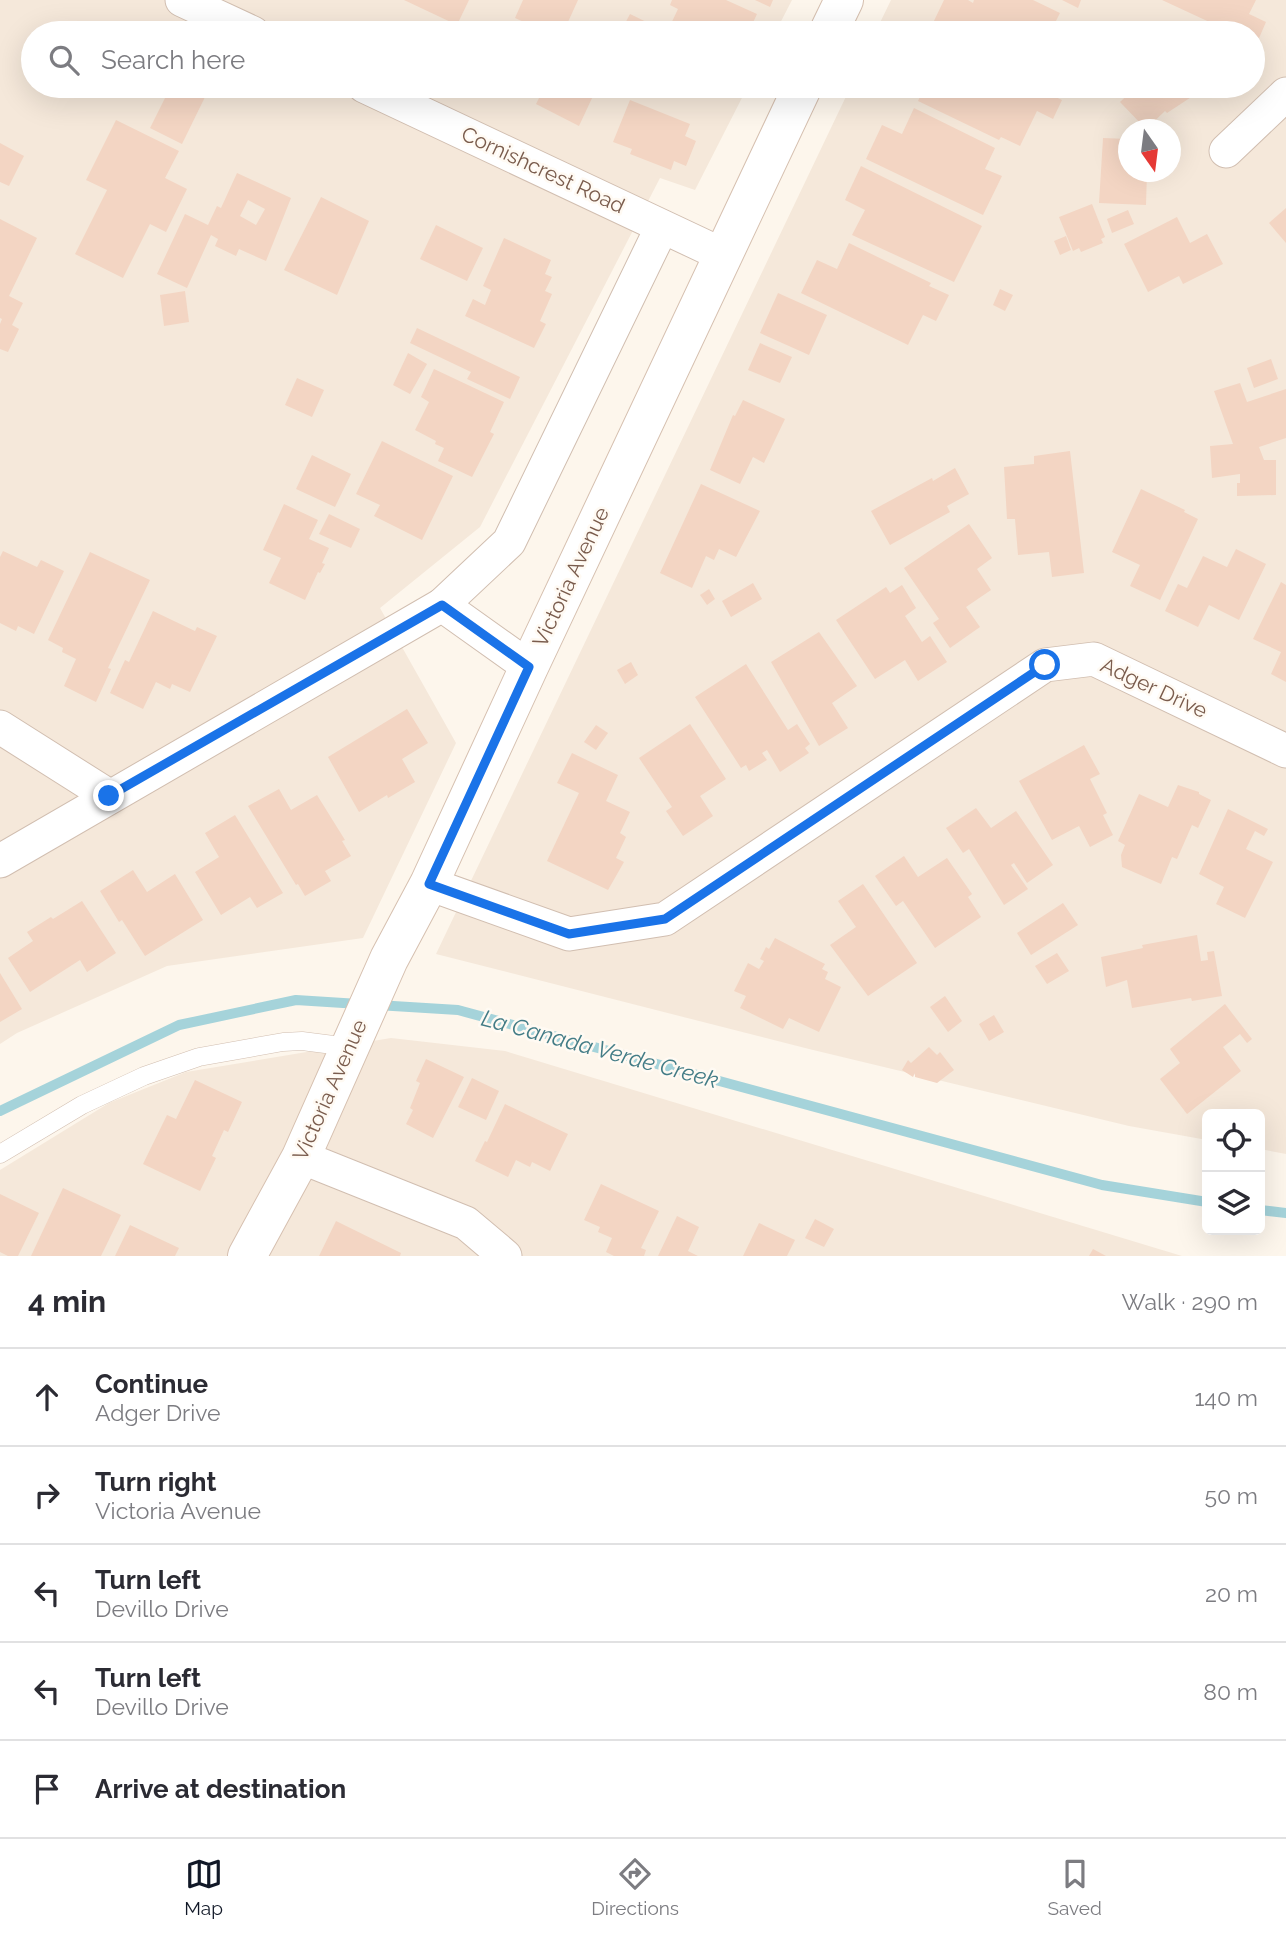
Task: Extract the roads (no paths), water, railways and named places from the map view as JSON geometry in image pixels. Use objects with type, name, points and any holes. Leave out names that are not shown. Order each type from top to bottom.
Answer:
[{"type":"street","points":[[182,0],[227,21]]},
{"type":"street","points":[[834,21],[844,0]]},
{"type":"street","points":[[1226,151],[1286,94]]},
{"type":"street","name":"Cornishcrest Road","points":[[389,98],[723,255]]},
{"type":"street","name":"Victoria Avenue","points":[[247,1256],[301,1157],[389,959],[429,884],[797,98]]},
{"type":"street","points":[[0,861],[442,605],[509,541],[662,227]]},
{"type":"street","points":[[442,605],[529,667]]},
{"type":"street","name":"Adger Drive","points":[[429,884],[569,934],[665,919],[1045,665],[1094,659],[1286,751]]},
{"type":"street","points":[[0,727],[109,796]]},
{"type":"street","points":[[301,1157],[466,1223],[505,1256]]},
{"type":"lane","points":[[0,1154],[82,1105],[144,1076],[199,1058],[283,1042],[351,1041]]},
{"type":"waterway","name":"La Canada Verde Creek","points":[[0,1111],[179,1025],[296,1000],[359,1004]]},
{"type":"waterway","name":"La Canada Verde Creek","points":[[377,1005],[458,1010],[1102,1185],[1202,1201]]},
{"type":"waterway","name":"La Canada Verde Creek","points":[[1265,1211],[1286,1213]]}]
